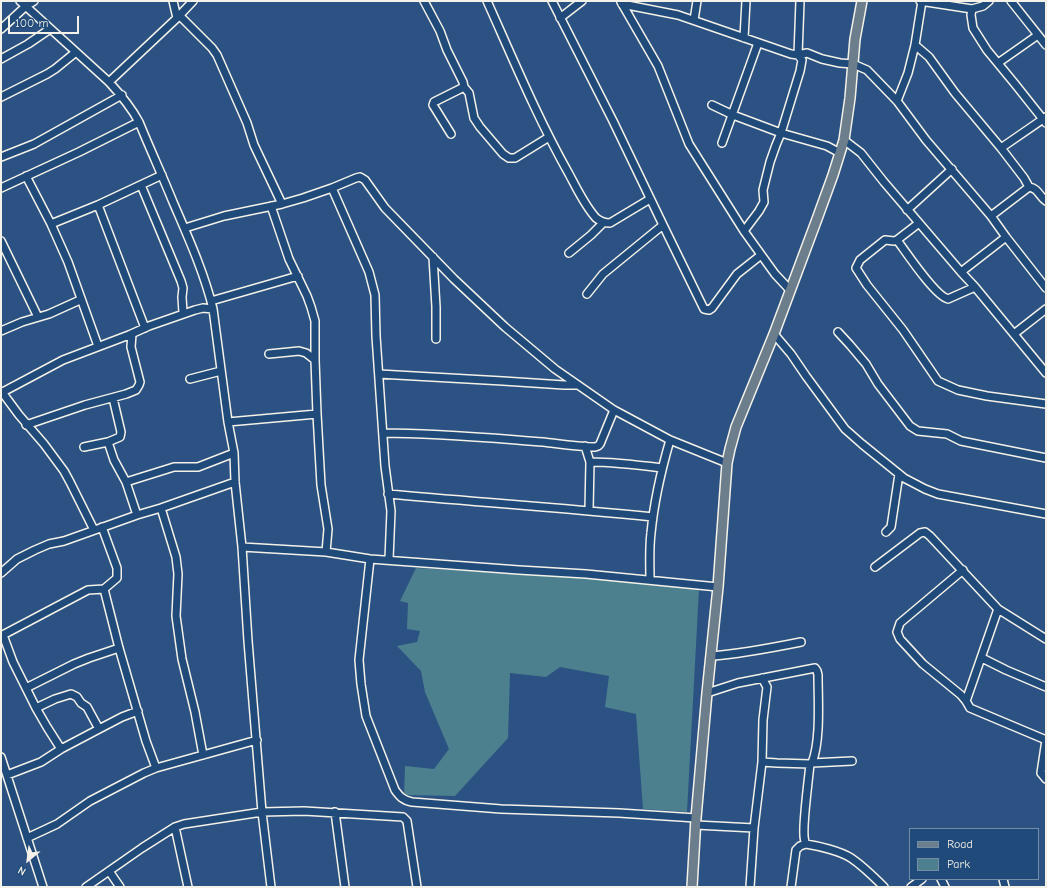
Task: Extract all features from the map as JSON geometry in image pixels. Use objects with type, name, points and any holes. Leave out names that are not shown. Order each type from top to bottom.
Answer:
[{"type":"main road","points":[[692,887],[696,822],[718,587],[727,463],[736,427],[774,334],[818,219],[844,140],[850,98],[855,39],[862,1]]},
{"type":"street","points":[[1,28],[7,24],[23,4],[34,1]]},
{"type":"street","points":[[173,1],[178,17],[212,48],[217,55],[247,123],[254,145],[282,204]]},
{"type":"street","points":[[109,82],[193,1]]},
{"type":"street","points":[[424,1],[440,31],[464,87],[469,93],[474,118],[503,154],[509,158],[515,158],[549,137]]},
{"type":"street","points":[[487,1],[549,137],[586,204],[596,218],[603,223],[610,223],[650,199]]},
{"type":"street","points":[[552,1],[613,121],[703,307],[707,310],[712,308],[740,270],[761,255]]},
{"type":"street","points":[[560,18],[582,1]]},
{"type":"street","points":[[694,20],[697,1]]},
{"type":"street","points":[[744,38],[746,1]]},
{"type":"street","points":[[744,231],[764,202],[763,190],[770,162],[781,133],[802,65],[802,60],[798,55],[800,1]]},
{"type":"street","points":[[897,101],[908,73],[915,45],[921,1],[972,9],[983,6],[989,1]]},
{"type":"street","points":[[1012,1],[1046,45]]},
{"type":"street","points":[[621,3],[678,14],[790,54],[798,55],[807,53],[834,61],[853,64],[866,70],[897,101],[926,140],[991,216],[1046,288]]},
{"type":"street","points":[[621,3],[658,66],[689,144],[744,231],[775,274],[790,290]]},
{"type":"street","points":[[23,4],[109,82],[122,95],[132,110],[139,122],[185,228],[211,301],[228,422],[234,453],[235,482],[242,547],[262,812],[271,887]]},
{"type":"street","points":[[972,9],[971,15],[973,28],[987,50],[1045,120],[1001,148]]},
{"type":"street","points":[[1,59],[28,44],[50,29]]},
{"type":"street","points":[[998,63],[1038,35]]},
{"type":"street","points":[[722,143],[758,43]]},
{"type":"street","points":[[915,45],[929,57],[955,93],[1001,148],[1029,186],[1035,188],[1046,201]]},
{"type":"street","points":[[1,97],[47,74],[76,52]]},
{"type":"street","points":[[451,134],[433,105],[434,102],[464,87]]},
{"type":"street","points":[[1,158],[34,144],[122,95]]},
{"type":"street","points":[[712,105],[733,115],[781,133],[827,146],[840,153]]},
{"type":"street","points":[[1,188],[80,152],[139,122]]},
{"type":"street","points":[[844,140],[861,153],[907,210],[960,272],[975,287],[1046,373]]},
{"type":"street","points":[[907,210],[952,169]]},
{"type":"street","points":[[50,224],[98,205],[162,175]]},
{"type":"street","points":[[26,176],[68,262],[80,300],[98,346]]},
{"type":"street","points":[[185,228],[224,216],[303,198],[360,177],[365,180],[385,208],[454,279],[505,327],[555,369],[614,410],[670,440],[727,463]]},
{"type":"street","points":[[141,185],[181,281],[183,288],[183,313]]},
{"type":"street","points":[[991,216],[1029,186]]},
{"type":"street","points":[[332,188],[374,286],[385,466],[391,511],[389,560]]},
{"type":"street","points":[[98,205],[145,328]]},
{"type":"street","points":[[271,206],[289,259],[311,307],[314,321],[321,485],[328,529],[326,552]]},
{"type":"street","points":[[569,254],[603,223]]},
{"type":"street","points":[[919,223],[897,240],[885,240],[860,260],[856,268],[867,285],[903,330],[938,381],[958,390],[1046,404]]},
{"type":"street","points":[[588,294],[603,274],[663,225]]},
{"type":"street","points":[[960,272],[1006,237]]},
{"type":"street","points":[[897,240],[920,271],[943,297],[948,299],[975,287]]},
{"type":"street","points":[[1,241],[38,317]]},
{"type":"street","points":[[433,257],[436,339]]},
{"type":"street","points":[[211,301],[298,276]]},
{"type":"street","points":[[1,331],[22,322],[49,314],[80,300]]},
{"type":"street","points":[[94,530],[64,471],[44,444],[26,425],[2,392],[63,360],[98,346],[183,313],[203,308],[213,309]]},
{"type":"street","points":[[1014,334],[1046,308]]},
{"type":"street","points":[[838,332],[866,364],[878,384],[910,426],[918,431],[947,434],[961,441],[1046,458]]},
{"type":"street","points":[[26,425],[136,390],[139,385],[131,347],[132,334]]},
{"type":"street","points":[[774,334],[791,354],[810,382],[846,429],[899,474],[938,494],[1046,514]]},
{"type":"street","points":[[269,354],[299,350],[315,360]]},
{"type":"street","points":[[190,379],[221,371]]},
{"type":"street","points":[[379,374],[577,385]]},
{"type":"street","points":[[84,447],[108,442],[118,438],[121,434],[113,398]]},
{"type":"street","points":[[383,432],[451,435],[595,447],[600,444],[614,410]]},
{"type":"street","points":[[228,422],[317,414]]},
{"type":"street","points":[[650,580],[653,517],[662,468],[670,440]]},
{"type":"street","points":[[108,442],[114,460],[126,482],[137,515]]},
{"type":"street","points":[[585,446],[590,462],[589,510]]},
{"type":"street","points":[[126,482],[174,467],[198,467],[234,453]]},
{"type":"street","points":[[590,462],[625,463],[662,468]]},
{"type":"street","points":[[886,532],[891,526],[899,474]]},
{"type":"street","points":[[1,573],[17,559],[28,552],[48,544],[64,541],[235,482]]},
{"type":"street","points":[[388,494],[589,510],[653,517]]},
{"type":"street","points":[[161,508],[176,557],[178,574],[176,616],[182,659],[195,712],[203,755]]},
{"type":"street","points":[[61,749],[36,708],[2,636],[88,590],[104,589],[117,578],[117,568],[102,527]]},
{"type":"street","points":[[875,567],[920,533],[925,532],[963,570],[998,609],[1046,639]]},
{"type":"street","points":[[242,547],[326,552],[370,559],[586,574],[718,587]]},
{"type":"street","points":[[370,559],[359,660],[361,684],[366,716],[395,790],[404,800],[494,809],[619,814],[754,828]]},
{"type":"street","points":[[963,570],[900,623],[897,632],[900,639],[924,664],[966,701],[970,708],[1046,740],[1042,773],[1046,779]]},
{"type":"street","points":[[104,589],[119,648],[156,768]]},
{"type":"street","points":[[966,701],[998,609]]},
{"type":"street","points":[[711,656],[751,652],[801,642]]},
{"type":"street","points":[[26,688],[74,664],[119,648]]},
{"type":"street","points":[[982,658],[1046,687]]},
{"type":"street","points":[[707,692],[738,683],[816,669],[818,675],[817,726],[815,754],[811,763],[805,806],[804,842],[806,844]]},
{"type":"street","points":[[750,887],[754,828],[762,762],[763,720],[767,688],[762,678]]},
{"type":"street","points":[[36,708],[55,699],[71,694],[77,697],[81,703],[87,707],[99,729]]},
{"type":"street","points":[[7,775],[41,762],[61,749],[99,729],[122,717],[138,711]]},
{"type":"street","points":[[27,838],[57,824],[90,801],[144,773],[156,768],[257,740]]},
{"type":"street","points":[[1,757],[44,887]]},
{"type":"street","points":[[762,762],[811,763],[852,761]]},
{"type":"street","points":[[86,887],[175,827],[195,821],[262,812],[304,811],[401,816],[405,818],[407,821],[417,887]]},
{"type":"street","points":[[335,812],[345,887]]},
{"type":"street","points":[[175,827],[188,887]]},
{"type":"street","points":[[791,887],[796,850],[800,846],[806,844],[843,854],[873,876],[884,887]]},
{"type":"street","points":[[109,872],[120,887]]},
{"type":"street","points":[[911,887],[921,880]]},
{"type":"green space","points":[[416,568],[603,579],[699,589],[687,812],[643,809],[636,714],[605,707],[609,676],[560,667],[546,677],[510,673],[508,738],[455,796],[404,795],[405,766],[434,769],[449,749],[425,692],[421,671],[397,646],[417,642],[420,631],[407,629],[408,603],[400,601]]}]
